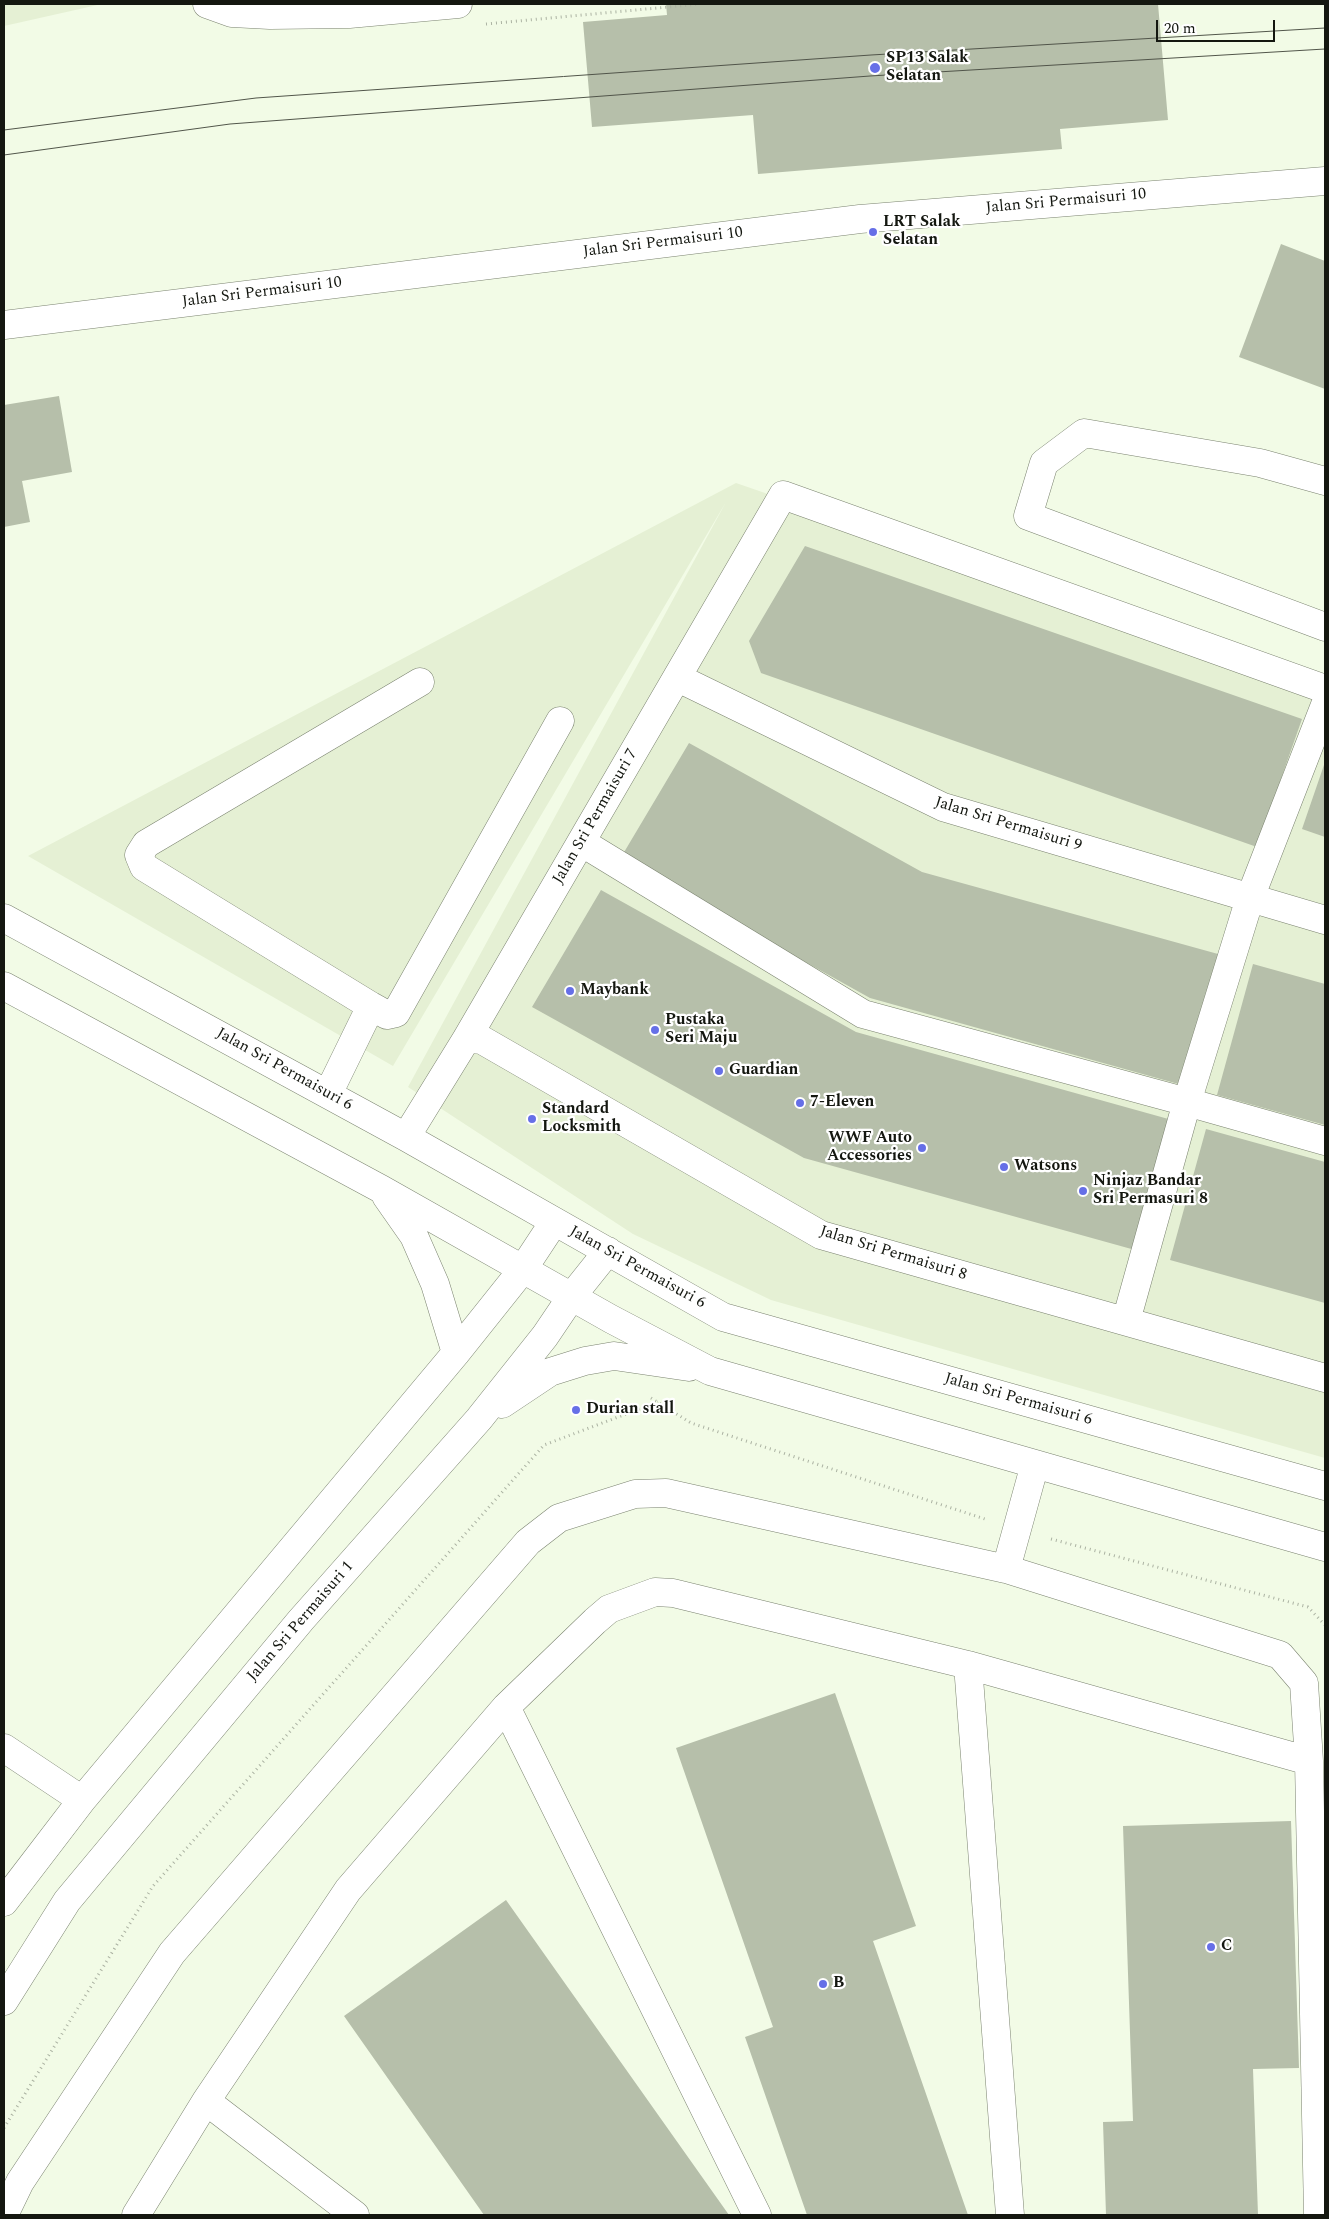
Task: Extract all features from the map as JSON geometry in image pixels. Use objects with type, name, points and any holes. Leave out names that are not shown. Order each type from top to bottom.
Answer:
[{"type":"street","points":[[206,4],[232,13],[270,15],[349,14],[458,4]]},
{"type":"street","points":[[270,15],[295,4]]},
{"type":"street","name":"Jalan Sri Permaisuri 10","points":[[4,325],[860,219],[1325,181]]},
{"type":"street","points":[[1325,481],[1260,463],[1084,433],[1044,463],[1028,516],[1325,627]]},
{"type":"street","name":"Jalan Sri Permaisuri 7","points":[[406,1137],[467,1038],[783,495],[1325,689]]},
{"type":"street","name":"Jalan Sri Permaisuri 9","points":[[678,678],[942,807],[1325,920]]},
{"type":"street","points":[[420,682],[146,844],[140,854],[144,867],[371,1006],[387,1015],[396,1014],[560,721]]},
{"type":"street","points":[[1126,1322],[1187,1102],[1250,898],[1325,705]]},
{"type":"street","points":[[581,842],[862,1014],[1325,1141]]},
{"type":"street","name":"Jalan Sri Permaisuri 6","points":[[4,918],[406,1137],[723,1317],[1325,1486]]},
{"type":"street","points":[[4,986],[710,1371]]},
{"type":"street","points":[[328,1094],[371,1006]]},
{"type":"street","name":"Jalan Sri Permaisuri 8","points":[[467,1038],[482,1040],[821,1235],[1325,1378]]},
{"type":"street","points":[[381,1190],[414,1236],[435,1284],[456,1353]]},
{"type":"street","points":[[4,1902],[82,1800],[456,1353],[523,1270],[554,1222]]},
{"type":"street","name":"Jalan Sri Permaisuri 1","points":[[4,1999],[67,1900],[301,1620],[479,1419],[545,1336],[572,1296],[608,1251]]},
{"type":"street","points":[[479,1419],[550,1372],[585,1361],[614,1356],[710,1371],[1325,1547]]},
{"type":"street","points":[[1006,1569],[1035,1464]]},
{"type":"street","points":[[4,2215],[20,2182],[172,1953],[528,1542],[559,1518],[635,1494],[666,1493],[1006,1569],[1280,1655],[1304,1683],[1309,1761],[1318,2215]]},
{"type":"street","points":[[136,2215],[206,2101],[348,1890],[506,1706],[609,1609],[655,1592],[674,1592],[968,1665],[1309,1761]]},
{"type":"street","points":[[968,1665],[1010,2215]]},
{"type":"street","points":[[506,1706],[757,2215]]},
{"type":"street","points":[[4,1748],[82,1800]]},
{"type":"street","points":[[206,2101],[356,2215]]},
{"type":"path","points":[[650,1397],[692,1423],[1017,1530],[1308,1607],[1325,1625]]},
{"type":"path","points":[[4,2128],[153,1886],[544,1445],[658,1402]]},
{"type":"shaded area","points":[[4,4],[102,4],[4,26]]},
{"type":"shaded area","points":[[736,483],[1325,686],[1325,1458],[771,1300],[633,1234],[408,1087],[726,502],[393,1066],[28,856]]},
{"type":"building","name":"SP13 Salak Selatan","points":[[666,4],[1158,4],[1168,120],[1060,129],[1062,149],[758,174],[753,115],[592,127],[583,22],[667,15]]},
{"type":"building","points":[[1281,244],[1325,261],[1325,389],[1239,357]]},
{"type":"building","points":[[59,396],[72,472],[22,481],[30,522],[4,527],[4,405]]},
{"type":"building","points":[[805,546],[1302,719],[1257,847],[761,673],[749,641]]},
{"type":"building","points":[[689,743],[922,872],[1218,954],[1182,1085],[870,998],[620,859]]},
{"type":"building","points":[[1325,762],[1325,837],[1302,829]]},
{"type":"building","points":[[601,890],[856,1032],[1172,1120],[1135,1250],[804,1158],[532,1007]]},
{"type":"building","points":[[1253,964],[1325,984],[1325,1125],[1217,1095]]},
{"type":"building","points":[[1206,1129],[1325,1162],[1325,1303],[1170,1260]]},
{"type":"building","name":"B","points":[[835,1693],[916,1926],[873,1941],[968,2215],[807,2215],[745,2037],[773,2027],[676,1748]]},
{"type":"building","name":"C","points":[[1291,1821],[1299,2068],[1253,2069],[1258,2215],[1106,2215],[1103,2122],[1133,2121],[1123,1826]]},
{"type":"building","points":[[506,1900],[729,2215],[484,2215],[344,2016]]},
{"type":"tram line","points":[[4,130],[256,98],[871,55],[1325,28]]},
{"type":"tram line","points":[[4,155],[230,124],[870,76],[1325,49]]},
{"type":"place","name":"SP13 Salak Selatan","points":[[875,68]]},
{"type":"place","name":"LRT Salak Selatan","points":[[873,232]]},
{"type":"place","name":"Maybank","points":[[570,991]]},
{"type":"place","name":"Pustaka Seri Maju","points":[[655,1030]]},
{"type":"place","name":"Guardian","points":[[719,1071]]},
{"type":"place","name":"7-Eleven","points":[[800,1103]]},
{"type":"place","name":"Standard Locksmith","points":[[532,1119]]},
{"type":"place","name":"WWF Auto Accessories","points":[[922,1148]]},
{"type":"place","name":"Watsons","points":[[1004,1167]]},
{"type":"place","name":"Ninjaz Bandar Sri Permasuri 8","points":[[1083,1191]]},
{"type":"place","name":"Durian stall","points":[[576,1410]]},
{"type":"place","name":"C","points":[[1211,1947]]},
{"type":"place","name":"B","points":[[823,1984]]}]
